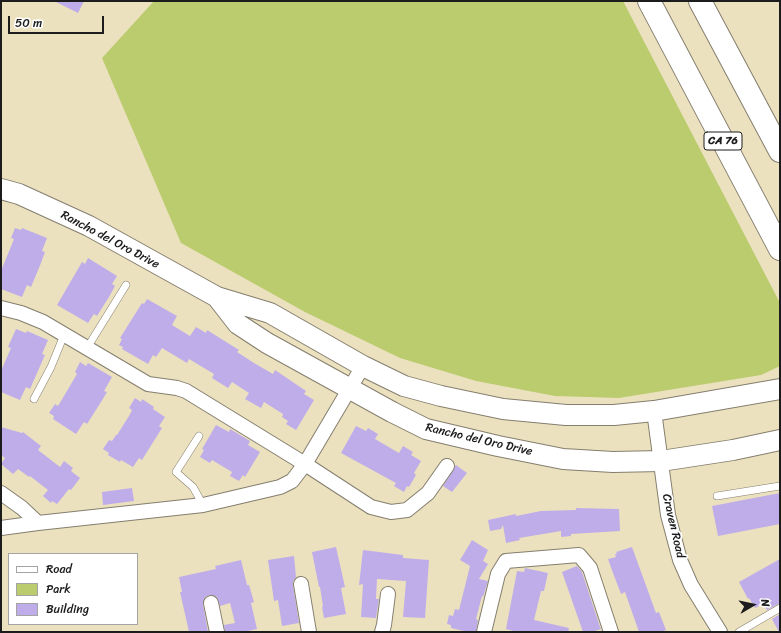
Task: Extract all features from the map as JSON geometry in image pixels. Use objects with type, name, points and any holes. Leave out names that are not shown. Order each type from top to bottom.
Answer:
[{"type":"highway","name":"CA 76","points":[[649,1],[780,249]]},
{"type":"highway","points":[[700,1],[780,150]]},
{"type":"main road","name":"Rancho del Oro Drive","points":[[1,189],[19,194],[89,226],[216,297],[270,313],[363,366],[404,386],[441,396],[503,409],[566,415],[614,415],[654,411],[780,388]]},
{"type":"main road","name":"Rancho del Oro Drive","points":[[216,297],[238,324],[267,343],[426,429],[498,446],[563,459],[613,462],[662,461],[733,450],[780,440]]},
{"type":"street","points":[[1,308],[33,317],[148,384],[177,388],[186,391],[305,464],[371,507],[391,512],[407,510],[428,492],[447,466]]},
{"type":"street","points":[[1,528],[203,505],[280,487],[292,481],[305,464],[363,366]]},
{"type":"street","name":"Craven Road","points":[[654,411],[662,461],[668,515],[680,560],[691,585],[720,632]]},
{"type":"street","points":[[1,493],[22,508],[38,523]]},
{"type":"street","points":[[484,632],[498,574],[506,562],[579,555],[590,568],[611,632]]},
{"type":"street","points":[[301,584],[309,632]]},
{"type":"street","points":[[382,632],[388,594]]},
{"type":"street","points":[[211,603],[217,632]]},
{"type":"lane","points":[[87,348],[126,285]]},
{"type":"lane","points":[[34,399],[51,367],[64,335]]},
{"type":"lane","points":[[199,436],[176,472],[193,487],[203,505]]},
{"type":"lane","points":[[717,496],[780,486]]},
{"type":"lane","points":[[739,632],[780,608]]},
{"type":"green space","points":[[154,1],[623,1],[780,303],[780,366],[761,375],[619,398],[555,396],[476,381],[400,358],[305,312],[181,243],[102,58]]},
{"type":"building","points":[[54,1],[84,1],[78,13]]},
{"type":"building","points":[[15,228],[21,230],[22,228],[47,238],[42,251],[45,252],[31,287],[27,285],[22,297],[1,289],[1,271],[14,239],[11,238]]},
{"type":"building","points":[[88,258],[117,276],[112,284],[115,286],[109,297],[97,316],[94,314],[88,323],[57,305],[82,262],[85,264]]},
{"type":"building","points":[[147,299],[177,316],[172,325],[190,336],[196,327],[206,333],[207,330],[239,350],[237,352],[254,363],[273,374],[275,370],[306,391],[304,394],[314,400],[296,430],[286,424],[288,421],[282,417],[283,414],[264,402],[261,408],[245,399],[249,393],[232,382],[228,388],[212,378],[214,374],[189,359],[187,363],[162,348],[156,357],[153,355],[148,364],[122,349],[123,347],[119,345],[122,339],[120,338],[142,303],[144,304]]},
{"type":"building","points":[[16,329],[26,333],[27,331],[48,340],[42,354],[45,355],[30,389],[26,387],[20,400],[1,392],[1,371],[11,348],[8,347]]},
{"type":"building","points":[[80,362],[86,366],[88,363],[112,377],[104,391],[107,392],[101,402],[87,424],[84,422],[76,434],[53,419],[54,416],[49,413],[55,404],[58,406],[77,374],[75,372]]},
{"type":"building","points":[[135,398],[141,402],[142,399],[165,417],[159,426],[162,428],[142,460],[139,458],[133,467],[108,455],[109,453],[103,449],[109,440],[112,441],[117,435],[129,416],[132,410],[129,408]]},
{"type":"building","points":[[216,425],[229,432],[230,429],[250,441],[248,445],[260,452],[245,477],[243,475],[239,481],[230,476],[232,472],[212,460],[210,463],[200,457],[204,450],[202,449]]},
{"type":"building","points":[[356,426],[366,431],[368,428],[378,434],[375,439],[399,453],[403,446],[413,452],[411,455],[421,461],[414,473],[416,475],[409,487],[407,486],[404,492],[394,486],[396,483],[341,453]]},
{"type":"building","points":[[1,427],[23,432],[41,446],[38,450],[60,467],[64,461],[73,468],[71,471],[80,478],[71,490],[69,489],[57,504],[52,501],[51,503],[43,496],[48,490],[30,476],[29,477],[18,469],[13,474],[1,464],[5,458],[1,455]]},
{"type":"building","points":[[456,465],[467,473],[452,492],[443,486]]},
{"type":"building","points":[[132,488],[134,501],[103,505],[102,492]]},
{"type":"building","points":[[780,493],[780,524],[718,536],[712,506]]},
{"type":"building","points":[[576,508],[619,509],[620,531],[571,534],[571,536],[561,537],[561,531],[519,538],[520,540],[506,543],[503,525],[501,529],[490,531],[488,520],[516,514],[516,516],[541,511],[576,510]]},
{"type":"building","points":[[472,540],[488,550],[483,561],[488,564],[479,579],[488,581],[483,597],[482,596],[476,619],[478,620],[476,632],[468,632],[451,628],[451,625],[447,624],[449,615],[453,616],[455,609],[459,610],[470,566],[460,560]]},
{"type":"building","points":[[336,547],[345,587],[341,588],[346,614],[324,618],[320,587],[312,552]]},
{"type":"building","points":[[632,547],[656,613],[659,612],[666,630],[660,632],[639,632],[625,592],[621,594],[608,559],[616,557],[616,552]]},
{"type":"building","points":[[363,550],[403,555],[403,558],[429,560],[425,618],[403,617],[406,581],[377,579],[376,599],[379,599],[376,618],[361,617],[363,584],[359,585]]},
{"type":"building","points":[[294,556],[296,577],[293,581],[293,585],[299,623],[282,626],[278,600],[274,601],[268,560]]},
{"type":"building","points":[[780,559],[780,603],[767,610],[763,604],[755,608],[749,598],[748,599],[739,582]]},
{"type":"building","points":[[241,560],[247,585],[249,585],[254,602],[251,603],[257,629],[243,632],[225,632],[224,625],[235,623],[230,603],[220,606],[217,597],[210,595],[205,597],[203,604],[208,632],[189,632],[180,592],[182,592],[179,577],[216,569],[215,566]]},
{"type":"building","points":[[577,566],[582,572],[601,629],[592,632],[583,632],[562,572]]},
{"type":"building","points":[[525,568],[548,573],[544,591],[541,591],[534,620],[569,628],[568,632],[517,632],[506,629],[517,571],[524,572]]},
{"type":"building","points":[[780,614],[780,632],[779,632],[772,619]]}]
